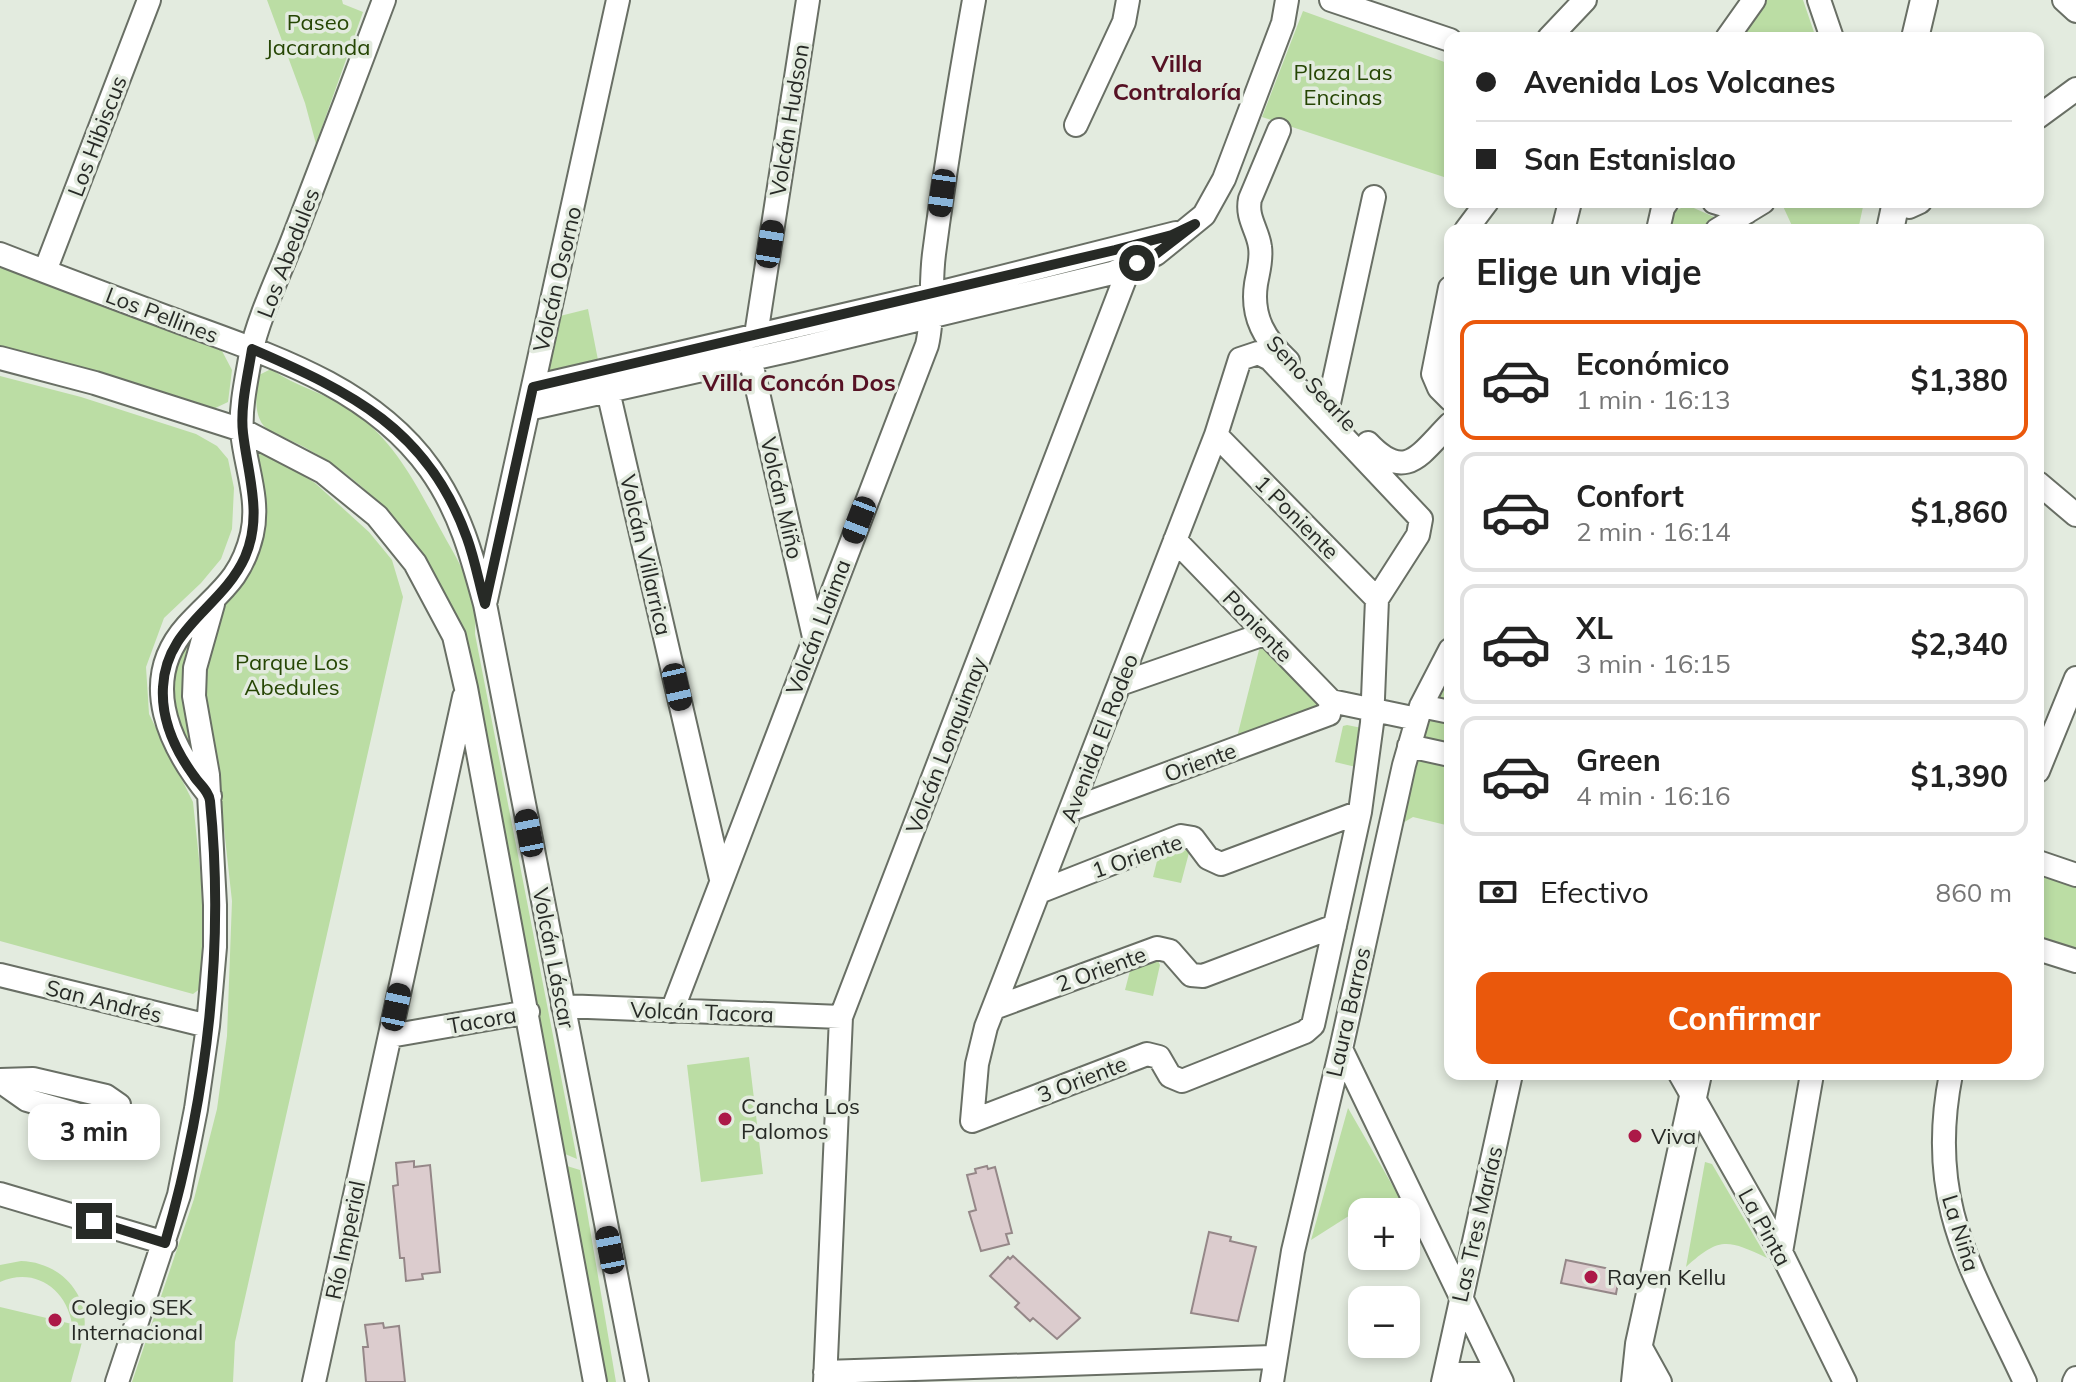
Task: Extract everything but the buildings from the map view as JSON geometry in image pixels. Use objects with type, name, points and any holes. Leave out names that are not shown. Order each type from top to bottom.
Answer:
[{"type":"main road","points":[[1916,32],[1924,0]]},
{"type":"main road","points":[[1934,32],[1942,0]]},
{"type":"main road","points":[[1635,1382],[1639,1344],[1695,1086]]},
{"type":"main road","points":[[1625,1382],[1639,1344]]},
{"type":"street","name":"Los Hibiscus","points":[[45,271],[149,0]]},
{"type":"street","name":"Los Abedules","points":[[210,796],[173,743],[164,709],[166,666],[174,645],[186,627],[214,601],[237,573],[246,555],[255,509],[242,430],[252,349],[384,0]]},
{"type":"street","name":"Volcán Osorno","points":[[485,604],[618,0]]},
{"type":"street","name":"Volcán Hudson","points":[[756,335],[808,0]]},
{"type":"street","name":"Volcán Llaima","points":[[672,1011],[927,345],[931,330],[930,306],[945,164],[974,0]]},
{"type":"street","points":[[1076,125],[1124,22],[1128,0]]},
{"type":"street","points":[[528,409],[605,380],[756,335],[1112,273],[1127,257],[1195,224],[1216,198],[1283,23],[1287,0]]},
{"type":"street","points":[[1331,0],[1374,6],[1444,37]]},
{"type":"street","points":[[1555,32],[1585,0]]},
{"type":"street","points":[[1731,32],[1754,0]]},
{"type":"street","points":[[1819,0],[1830,32]]},
{"type":"street","points":[[2064,0],[2076,11]]},
{"type":"street","points":[[2044,113],[2076,89]]},
{"type":"street","name":"Seno Searle","points":[[1279,130],[1249,205],[1250,219],[1258,235],[1261,253],[1255,290],[1256,314],[1266,337],[1383,458],[1396,463],[1415,458],[1444,430]]},
{"type":"street","points":[[1329,403],[1374,197]]},
{"type":"street","points":[[1727,224],[1753,208]]},
{"type":"street","name":"Los Pellines","points":[[0,254],[252,349],[357,399],[413,448],[445,491],[467,539],[485,604]]},
{"type":"street","name":"Volcán Lonquimay","points":[[825,1377],[841,1017],[1126,276],[1127,257]]},
{"type":"street","points":[[533,387],[605,380],[750,358],[930,306]]},
{"type":"street","points":[[1444,318],[1433,374],[1444,393]]},
{"type":"street","name":"Avenida El Rodeo","points":[[972,1121],[977,1064],[994,1008],[1216,435],[1240,359],[1258,353],[1270,359],[1421,519],[1418,535],[1377,599]]},
{"type":"street","points":[[0,358],[95,383],[242,430],[323,472],[377,516],[431,588],[454,636],[466,688],[390,1036]]},
{"type":"street","name":"Volcán Miño","points":[[750,358],[814,637]]},
{"type":"street","name":"Volcán Villarrica","points":[[605,380],[721,880]]},
{"type":"street","name":"1 Poniente","points":[[1216,435],[1377,599]]},
{"type":"street","points":[[2044,488],[2076,515]]},
{"type":"street","name":"Poniente","points":[[1175,540],[1330,707]]},
{"type":"street","points":[[1335,926],[1360,812],[1372,716],[1377,599]]},
{"type":"street","name":"Los Abedules","points":[[117,1382],[179,1195],[208,1026],[215,947],[210,796],[194,696],[195,668],[214,601]]},
{"type":"street","name":"Volcán Láscar","points":[[485,604],[637,1382]]},
{"type":"street","points":[[1120,684],[1264,634]]},
{"type":"street","name":"Laura Barros","points":[[1272,1382],[1293,1251],[1415,726],[1444,663]]},
{"type":"street","points":[[2044,756],[2076,678]]},
{"type":"street","name":"Volcán Láscar","points":[[466,688],[595,1382]]},
{"type":"street","points":[[1330,707],[1415,726],[1444,750]]},
{"type":"street","name":"Oriente","points":[[1072,809],[1330,707]]},
{"type":"street","points":[[1415,726],[1444,714]]},
{"type":"street","name":"1 Oriente","points":[[1039,892],[1181,836],[1193,838],[1212,861],[1225,863],[1360,812]]},
{"type":"street","points":[[2044,864],[2076,875]]},
{"type":"street","name":"2 Oriente","points":[[994,1008],[1157,948],[1170,951],[1191,975],[1203,976],[1335,926]]},
{"type":"street","name":"3 Oriente","points":[[972,1121],[1147,1054],[1159,1057],[1170,1076],[1182,1081],[1305,1032],[1313,1025],[1335,926]]},
{"type":"street","points":[[2044,951],[2076,961]]},
{"type":"street","name":"San Andrés","points":[[0,975],[208,1026]]},
{"type":"street","name":"Volcán Tacora","points":[[563,1006],[841,1017]]},
{"type":"street","name":"Tacora","points":[[390,1036],[528,1012]]},
{"type":"street","name":"Río Imperial","points":[[314,1382],[390,1036]]},
{"type":"street","points":[[1341,1049],[1500,1378]]},
{"type":"street","name":"Las Tres Marías","points":[[1500,1378],[1444,1378],[1510,1080]]},
{"type":"street","points":[[1781,1252],[1811,1080]]},
{"type":"street","name":"La Niña","points":[[1950,1080],[1943,1152],[1955,1229],[1975,1281],[2025,1382]]},
{"type":"street","name":"La Pinta","points":[[1695,1086],[1845,1382]]},
{"type":"street","points":[[0,1194],[165,1243]]},
{"type":"street","points":[[1639,1344],[1660,1382]]},
{"type":"street","points":[[825,1377],[1114,1372],[1275,1357]]},
{"type":"green space","name":"Paseo Jacaranda","points":[[267,0],[342,0],[343,4],[363,12],[316,144],[305,103]]},
{"type":"green space","points":[[1760,0],[1803,0],[1814,32],[1738,32]]},
{"type":"green space","name":"Plaza Las Encinas","points":[[1303,11],[1444,62],[1444,177],[1262,117]]},
{"type":"green space","points":[[1694,208],[1721,220],[1712,224],[1672,224],[1675,211]]},
{"type":"green space","points":[[1784,208],[1863,208],[1859,224],[1791,224]]},
{"type":"green space","points":[[0,265],[222,351],[232,370],[228,402],[207,412],[94,372],[0,348]]},
{"type":"green space","points":[[588,309],[598,360],[547,372],[560,316]]},
{"type":"green space","points":[[271,369],[352,411],[381,437],[414,482],[473,595],[475,634],[577,1159],[565,1154],[459,622],[421,555],[372,496],[332,464],[262,424],[256,404],[257,376]]},
{"type":"green space","points":[[0,376],[81,397],[196,434],[217,446],[228,459],[234,488],[232,529],[221,559],[164,618],[146,667],[149,714],[193,802],[201,878],[204,952],[201,988],[193,994],[0,941]]},
{"type":"green space","name":"Parque Los Abedules","points":[[251,442],[315,483],[369,532],[392,560],[403,597],[235,1342],[233,1382],[132,1382],[194,1199],[217,1109],[227,1036],[232,901],[201,680],[219,606],[242,576]]},
{"type":"green space","points":[[197,630],[184,660],[189,720],[201,773],[177,726],[172,684],[183,644]]},
{"type":"green space","points":[[1265,643],[1325,704],[1323,710],[1237,737],[1260,646]]},
{"type":"green space","points":[[1444,686],[1444,825],[1413,817],[1401,824],[1421,728]]},
{"type":"green space","points":[[1343,726],[1367,729],[1360,768],[1335,762]]},
{"type":"green space","points":[[1180,842],[1190,849],[1181,883],[1153,877],[1159,853]]},
{"type":"green space","points":[[2044,873],[2076,884],[2076,953],[2044,943]]},
{"type":"green space","points":[[1156,957],[1160,965],[1153,996],[1125,990],[1131,967]]},
{"type":"green space","name":"Cancha Los Palomos","points":[[749,1057],[763,1174],[701,1182],[687,1065]]},
{"type":"green space","points":[[1348,1108],[1400,1198],[1348,1198],[1348,1216],[1311,1240]]},
{"type":"green space","points":[[1705,1162],[1712,1164],[1767,1258],[1742,1247],[1724,1244],[1707,1250],[1686,1267]]},
{"type":"green space","points":[[567,1166],[580,1170],[616,1382],[605,1382]]},
{"type":"green space","points":[[21,1261],[48,1267],[59,1274],[69,1282],[82,1305],[84,1332],[71,1382],[0,1382],[0,1307],[72,1324],[63,1300],[46,1284],[25,1277],[0,1282],[0,1265]]},
{"type":"place","name":"Cancha Los Palomos","points":[[725,1119]]},
{"type":"place","name":"Viva","points":[[1635,1136]]},
{"type":"place","name":"Rayen Kellu","points":[[1591,1277]]},
{"type":"place","name":"Colegio SEK Internacional","points":[[55,1320]]},
{"type":"district","name":"Villa Contraloría","points":[[1177,78]]},
{"type":"district","name":"Villa Concón Dos","points":[[799,383]]},
{"type":"route","points":[[94,1221],[165,1243],[179,1195],[196,1109],[215,947],[210,796],[195,778],[170,735],[163,688],[166,666],[174,645],[186,627],[214,601],[237,573],[246,555],[255,509],[242,430],[252,349],[336,386],[376,413],[413,448],[445,491],[457,515],[485,604],[533,387],[1115,250],[1172,235],[1195,224],[1156,254],[1137,263]]}]
